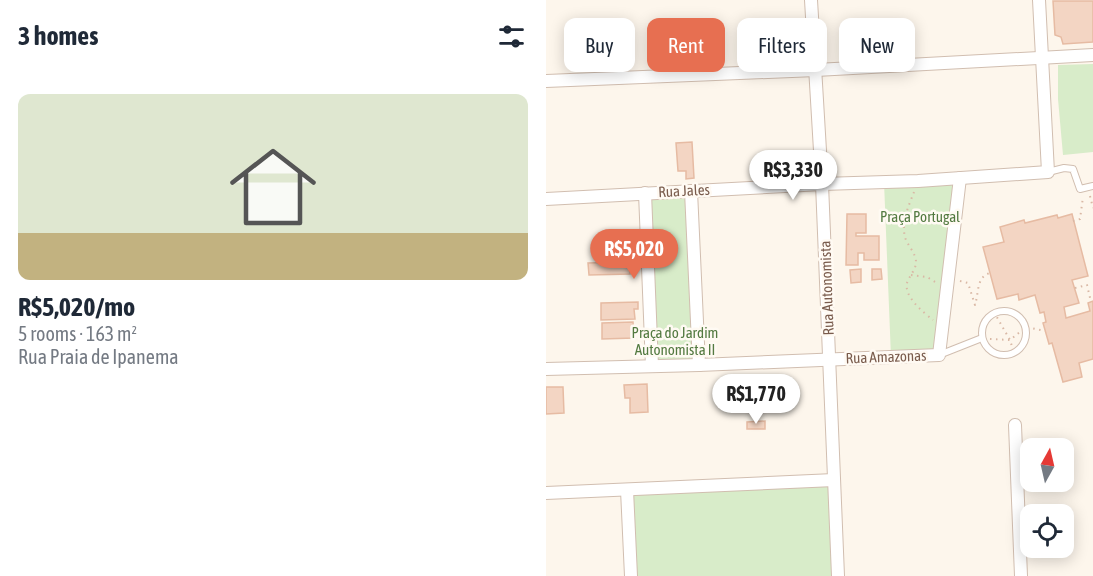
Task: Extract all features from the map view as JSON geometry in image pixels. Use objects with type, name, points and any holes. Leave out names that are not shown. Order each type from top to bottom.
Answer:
[{"type":"street","name":"Rua Autonomista","points":[[811,0],[812,18]]},
{"type":"street","points":[[1039,0],[1043,173]]},
{"type":"street","points":[[827,69],[1093,55]]},
{"type":"street","points":[[546,81],[767,72]]},
{"type":"street","name":"Rua Autonomista","points":[[816,72],[838,576]]},
{"type":"street","name":"Rua Jales","points":[[546,200],[1043,173]]},
{"type":"street","points":[[939,355],[960,178]]},
{"type":"street","points":[[691,191],[699,365]]},
{"type":"street","points":[[645,193],[652,366]]},
{"type":"street","name":"Rua Amazonas","points":[[546,369],[939,355]]},
{"type":"street","points":[[1016,425],[1021,576]]},
{"type":"street","points":[[546,493],[834,480]]},
{"type":"street","points":[[627,490],[631,576]]},
{"type":"lane","points":[[1043,173],[1064,168],[1073,169],[1080,189],[1093,186]]},
{"type":"lane","points":[[1012,311],[1019,316],[1026,327],[1026,340],[1021,348],[1006,355],[989,350],[982,338],[982,326],[994,312],[1012,311]]},
{"type":"lane","points":[[939,355],[982,338]]},
{"type":"path","points":[[918,181],[905,216],[904,235],[916,260],[907,290],[918,308],[941,326]]},
{"type":"path","points":[[1074,221],[1080,219],[1082,198],[1090,196],[1093,192]]},
{"type":"path","points":[[1090,196],[1093,208]]},
{"type":"path","points":[[911,275],[969,284],[975,305],[980,280],[984,275],[990,273]]},
{"type":"path","points":[[1075,288],[1087,285],[1091,302]]},
{"type":"path","points":[[1089,293],[1093,292]]},
{"type":"path","points":[[994,312],[1010,340],[1014,353]]},
{"type":"path","points":[[982,338],[1010,340],[1026,327],[1045,331]]},
{"type":"green space","points":[[1093,64],[1093,152],[1063,155],[1058,99],[1058,65]]},
{"type":"green space","name":"Praça Portugal","points":[[960,178],[939,355],[891,357],[884,182]]},
{"type":"green space","name":"Praça do Jardim Autonomista II","points":[[691,191],[699,365],[652,366],[645,193]]},
{"type":"green space","points":[[834,480],[838,576],[631,576],[627,490]]},
{"type":"building","points":[[1053,1],[1093,1],[1093,42],[1063,44],[1061,37],[1055,35]]},
{"type":"building","points":[[692,142],[694,178],[686,179],[686,171],[678,171],[676,143]]},
{"type":"building","points":[[847,214],[866,214],[866,233],[856,233],[856,236],[879,236],[879,260],[864,260],[864,253],[858,253],[858,265],[846,265]]},
{"type":"building","points":[[1072,214],[1088,276],[1072,280],[1079,303],[1064,307],[1066,318],[1090,311],[1088,303],[1093,301],[1093,359],[1079,363],[1082,377],[1063,382],[1052,343],[1049,344],[1043,323],[1046,322],[1044,312],[1040,313],[1035,295],[1019,300],[1018,294],[997,299],[983,247],[1004,242],[1000,227],[1024,220],[1025,223],[1057,215],[1058,218]]},
{"type":"building","points":[[629,262],[630,274],[589,275],[588,263]]},
{"type":"building","points":[[861,269],[861,282],[851,283],[850,270]]},
{"type":"building","points":[[872,269],[881,269],[882,279],[872,280]]},
{"type":"building","points":[[638,302],[638,309],[634,309],[635,319],[601,320],[601,303]]},
{"type":"building","points":[[633,322],[634,338],[602,339],[602,323]]},
{"type":"building","points":[[647,384],[648,412],[630,413],[630,398],[625,398],[624,385]]},
{"type":"building","points":[[546,387],[563,387],[564,413],[546,414]]},
{"type":"building","points":[[765,421],[765,429],[747,429],[747,422]]}]
